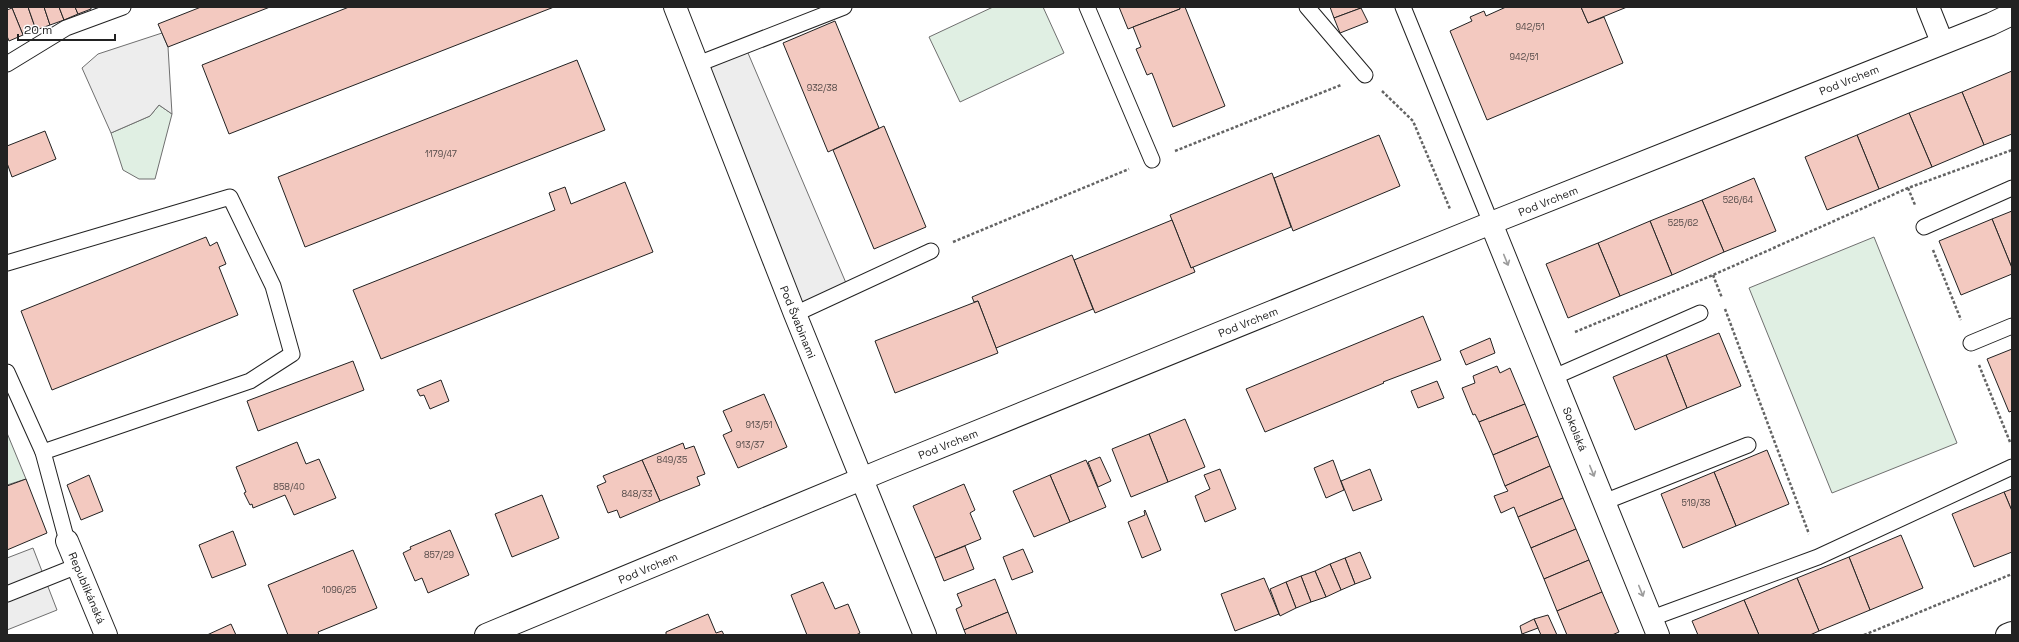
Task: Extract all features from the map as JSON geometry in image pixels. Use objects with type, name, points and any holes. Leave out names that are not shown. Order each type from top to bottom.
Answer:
[{"type":"street","name":"Pod Švabinami","points":[[675,7],[795,314],[926,635]]},
{"type":"street","points":[[1928,7],[1942,42]]},
{"type":"street","name":"Pod Vrchem","points":[[486,635],[862,479],[1942,42],[1991,24],[2012,14]]},
{"type":"street","name":"Sokolská","points":[[1491,224],[1655,627]]},
{"type":"street","name":"Republikánská","points":[[67,541],[106,635]]},
{"type":"street","points":[[2007,635],[2012,633]]},
{"type":"lane","points":[[7,64],[66,28],[123,7]]},
{"type":"lane","points":[[698,64],[844,7]]},
{"type":"lane","points":[[1087,7],[1152,160]]},
{"type":"lane","points":[[1307,7],[1365,75]]},
{"type":"lane","points":[[1403,7],[1491,224]]},
{"type":"lane","points":[[1924,227],[2012,188]]},
{"type":"lane","points":[[7,264],[230,197],[273,286],[292,354],[250,380],[43,452]]},
{"type":"lane","points":[[795,314],[931,251]]},
{"type":"lane","points":[[1554,377],[1700,313]]},
{"type":"lane","points":[[1970,343],[2012,326]]},
{"type":"lane","points":[[7,372],[10,387],[43,452],[67,541]]},
{"type":"lane","points":[[1604,502],[1748,445]]},
{"type":"lane","points":[[1655,627],[1818,557],[2012,466]]},
{"type":"lane","points":[[7,594],[78,566]]},
{"type":"path","points":[[931,251],[1152,160],[1365,75],[1413,121],[1461,236]]},
{"type":"path","points":[[1575,332],[1713,275],[1908,188],[2012,150]]},
{"type":"path","points":[[1908,188],[2012,446]]},
{"type":"path","points":[[1713,275],[1818,557]]},
{"type":"path","points":[[1864,635],[2012,574]]},
{"type":"green space","points":[[993,7],[1043,7],[1064,53],[960,102],[929,37]]},
{"type":"green space","points":[[159,105],[172,114],[155,179],[139,179],[123,170],[111,133],[150,116]]},
{"type":"green space","points":[[1874,237],[1957,443],[1832,493],[1749,288]]},
{"type":"green space","points":[[7,433],[26,479],[7,485]]},
{"type":"shaded area","points":[[162,33],[168,47],[172,114],[159,105],[150,116],[111,133],[82,68],[98,54]]},
{"type":"shaded area","points":[[745,46],[849,290],[795,314],[698,64]]},
{"type":"shaded area","points":[[33,548],[57,610],[7,630],[7,558]]},
{"type":"building","points":[[28,7],[36,30],[23,35],[12,8]]},
{"type":"building","points":[[28,7],[44,7],[50,25],[36,30]]},
{"type":"building","points":[[44,7],[59,7],[64,20],[50,25]]},
{"type":"building","points":[[59,7],[75,7],[78,14],[64,20]]},
{"type":"building","points":[[75,7],[91,7],[91,9],[78,14]]},
{"type":"building","points":[[201,7],[270,7],[168,47],[158,24]]},
{"type":"building","points":[[349,7],[554,7],[229,134],[202,65]]},
{"type":"building","points":[[1119,7],[1180,7],[1180,9],[1128,29]]},
{"type":"building","points":[[1180,7],[1185,7],[1225,106],[1173,127],[1152,73],[1147,75],[1136,49],[1141,47],[1133,27],[1180,9]]},
{"type":"building","points":[[1330,7],[1361,7],[1361,8],[1334,18]]},
{"type":"building","points":[[1506,7],[1581,7],[1588,23],[1604,17],[1623,63],[1487,120],[1450,31],[1472,21],[1470,17],[1484,11],[1486,16]]},
{"type":"building","points":[[1581,7],[1627,7],[1588,23]]},
{"type":"building","points":[[12,8],[23,35],[9,41],[7,36],[7,10]]},
{"type":"building","points":[[1361,8],[1368,22],[1340,33],[1334,18]]},
{"type":"building","points":[[835,21],[879,128],[828,152],[783,43]]},
{"type":"building","points":[[577,60],[605,130],[305,247],[278,177]]},
{"type":"building","points":[[2012,71],[2012,134],[1984,145],[1962,92]]},
{"type":"building","points":[[1962,92],[1984,145],[1932,167],[1909,113]]},
{"type":"building","points":[[1909,113],[1932,167],[1879,189],[1857,135]]},
{"type":"building","points":[[884,126],[926,227],[874,249],[833,150]]},
{"type":"building","points":[[45,131],[56,159],[12,177],[7,163],[7,146]]},
{"type":"building","points":[[1379,135],[1400,186],[1293,231],[1274,178]]},
{"type":"building","points":[[1857,135],[1879,189],[1827,210],[1805,157]]},
{"type":"building","points":[[1272,173],[1291,227],[1191,268],[1170,215]]},
{"type":"building","points":[[1754,178],[1776,231],[1724,252],[1702,200]]},
{"type":"building","points":[[625,182],[653,252],[381,359],[353,290],[555,210],[549,193],[565,187],[571,204]]},
{"type":"building","points":[[1702,200],[1724,252],[1672,275],[1650,221]]},
{"type":"building","points":[[2012,211],[2012,268],[1992,219]]},
{"type":"building","points":[[1992,219],[2012,268],[2012,274],[1961,295],[1939,241]]},
{"type":"building","points":[[1172,220],[1191,268],[1193,267],[1195,272],[1095,313],[1074,260]]},
{"type":"building","points":[[1650,221],[1672,275],[1620,296],[1598,243]]},
{"type":"building","points":[[206,237],[210,246],[217,242],[226,264],[219,267],[238,315],[52,390],[21,311]]},
{"type":"building","points":[[1598,243],[1620,296],[1568,318],[1546,264]]},
{"type":"building","points":[[1072,255],[1093,309],[996,348],[978,301],[974,302],[972,297]]},
{"type":"building","points":[[978,301],[998,353],[895,393],[875,341]]},
{"type":"building","points":[[1423,316],[1441,360],[1383,382],[1384,383],[1265,432],[1246,389]]},
{"type":"building","points":[[1719,333],[1741,386],[1687,408],[1666,355]]},
{"type":"building","points":[[1490,338],[1495,353],[1466,365],[1460,351]]},
{"type":"building","points":[[2012,349],[2012,411],[2009,412],[1987,359]]},
{"type":"building","points":[[1666,355],[1687,408],[1635,430],[1613,377]]},
{"type":"building","points":[[353,361],[364,390],[258,431],[247,401]]},
{"type":"building","points":[[1497,366],[1500,373],[1510,368],[1525,404],[1479,422],[1475,414],[1473,415],[1462,388],[1475,383],[1473,376]]},
{"type":"building","points":[[441,380],[449,401],[430,409],[424,395],[420,396],[417,390]]},
{"type":"building","points":[[1437,381],[1444,398],[1418,408],[1411,391]]},
{"type":"building","points":[[764,394],[787,447],[738,468],[723,435],[732,431],[723,411]]},
{"type":"building","points":[[1525,404],[1538,436],[1493,455],[1479,422]]},
{"type":"building","points":[[1185,419],[1205,467],[1168,482],[1149,434]]},
{"type":"building","points":[[1149,434],[1168,482],[1131,497],[1112,449]]},
{"type":"building","points":[[1538,436],[1550,466],[1505,486],[1493,455]]},
{"type":"building","points":[[297,442],[306,464],[319,459],[336,498],[294,515],[285,495],[253,508],[252,504],[250,505],[244,493],[246,492],[236,467]]},
{"type":"building","points":[[683,443],[685,449],[694,446],[705,474],[697,477],[700,485],[660,501],[642,460]]},
{"type":"building","points":[[1767,450],[1789,504],[1736,526],[1714,472]]},
{"type":"building","points":[[1100,457],[1111,481],[1098,487],[1088,462]]},
{"type":"building","points":[[642,460],[660,501],[620,518],[617,510],[608,513],[597,486],[606,482],[603,476]]},
{"type":"building","points":[[1086,460],[1106,507],[1070,522],[1050,475]]},
{"type":"building","points":[[1333,460],[1344,490],[1326,498],[1314,468]]},
{"type":"building","points":[[1550,466],[1563,498],[1518,517],[1514,507],[1501,513],[1494,496],[1508,491],[1505,486]]},
{"type":"building","points":[[1220,469],[1236,509],[1205,522],[1195,496],[1210,489],[1204,475]]},
{"type":"building","points":[[1370,469],[1382,500],[1353,511],[1341,481]]},
{"type":"building","points":[[1714,472],[1736,526],[1683,548],[1661,494]]},
{"type":"building","points":[[89,475],[103,511],[81,520],[67,485]]},
{"type":"building","points":[[1050,475],[1070,522],[1034,537],[1013,491]]},
{"type":"building","points":[[26,479],[47,533],[7,550],[7,486]]},
{"type":"building","points":[[964,484],[975,510],[970,513],[981,539],[935,558],[913,506]]},
{"type":"building","points":[[2012,489],[2012,511],[2004,492]]},
{"type":"building","points":[[2004,492],[2012,511],[2012,552],[1974,567],[1952,514]]},
{"type":"building","points":[[542,495],[559,538],[512,557],[495,514]]},
{"type":"building","points":[[1563,498],[1576,529],[1531,548],[1518,517]]},
{"type":"building","points":[[1145,510],[1161,550],[1142,558],[1128,522],[1145,515]]},
{"type":"building","points":[[1576,529],[1589,560],[1544,579],[1531,548]]},
{"type":"building","points":[[450,530],[469,575],[428,593],[422,578],[415,581],[403,553],[411,549],[410,547]]},
{"type":"building","points":[[233,531],[246,565],[212,578],[199,545]]},
{"type":"building","points":[[1901,535],[1923,588],[1870,610],[1849,557]]},
{"type":"building","points":[[965,546],[974,569],[944,581],[935,558]]},
{"type":"building","points":[[1023,549],[1033,572],[1012,580],[1003,557]]},
{"type":"building","points":[[353,550],[377,608],[318,632],[319,635],[288,635],[268,585]]},
{"type":"building","points":[[1360,552],[1371,578],[1355,584],[1345,558]]},
{"type":"building","points":[[1849,557],[1870,610],[1819,631],[1797,578]]},
{"type":"building","points":[[1345,558],[1355,584],[1341,590],[1330,564]]},
{"type":"building","points":[[1589,560],[1602,592],[1557,611],[1544,579]]},
{"type":"building","points":[[1330,564],[1341,590],[1326,597],[1315,571]]},
{"type":"building","points":[[1315,571],[1326,597],[1311,602],[1301,576]]},
{"type":"building","points":[[1301,576],[1311,602],[1296,608],[1286,582]]},
{"type":"building","points":[[1264,578],[1279,614],[1235,631],[1221,594]]},
{"type":"building","points":[[1797,578],[1819,631],[1810,635],[1759,635],[1744,600]]},
{"type":"building","points":[[995,579],[1008,612],[964,630],[956,609],[962,606],[957,594]]},
{"type":"building","points":[[823,582],[835,609],[848,604],[860,633],[856,635],[807,635],[791,595]]},
{"type":"building","points":[[1286,582],[1296,608],[1280,616],[1270,589]]},
{"type":"building","points":[[1602,592],[1619,632],[1612,635],[1567,635],[1557,611]]},
{"type":"building","points":[[1744,600],[1759,635],[1698,635],[1692,621]]},
{"type":"building","points":[[1008,612],[1017,635],[966,635],[964,630]]},
{"type":"building","points":[[708,614],[716,633],[722,631],[724,635],[666,635],[666,632]]},
{"type":"building","points":[[1548,615],[1557,635],[1541,635],[1534,619]]},
{"type":"building","points":[[1534,619],[1538,628],[1522,634],[1520,626]]},
{"type":"building","points":[[231,624],[236,635],[207,635]]}]
